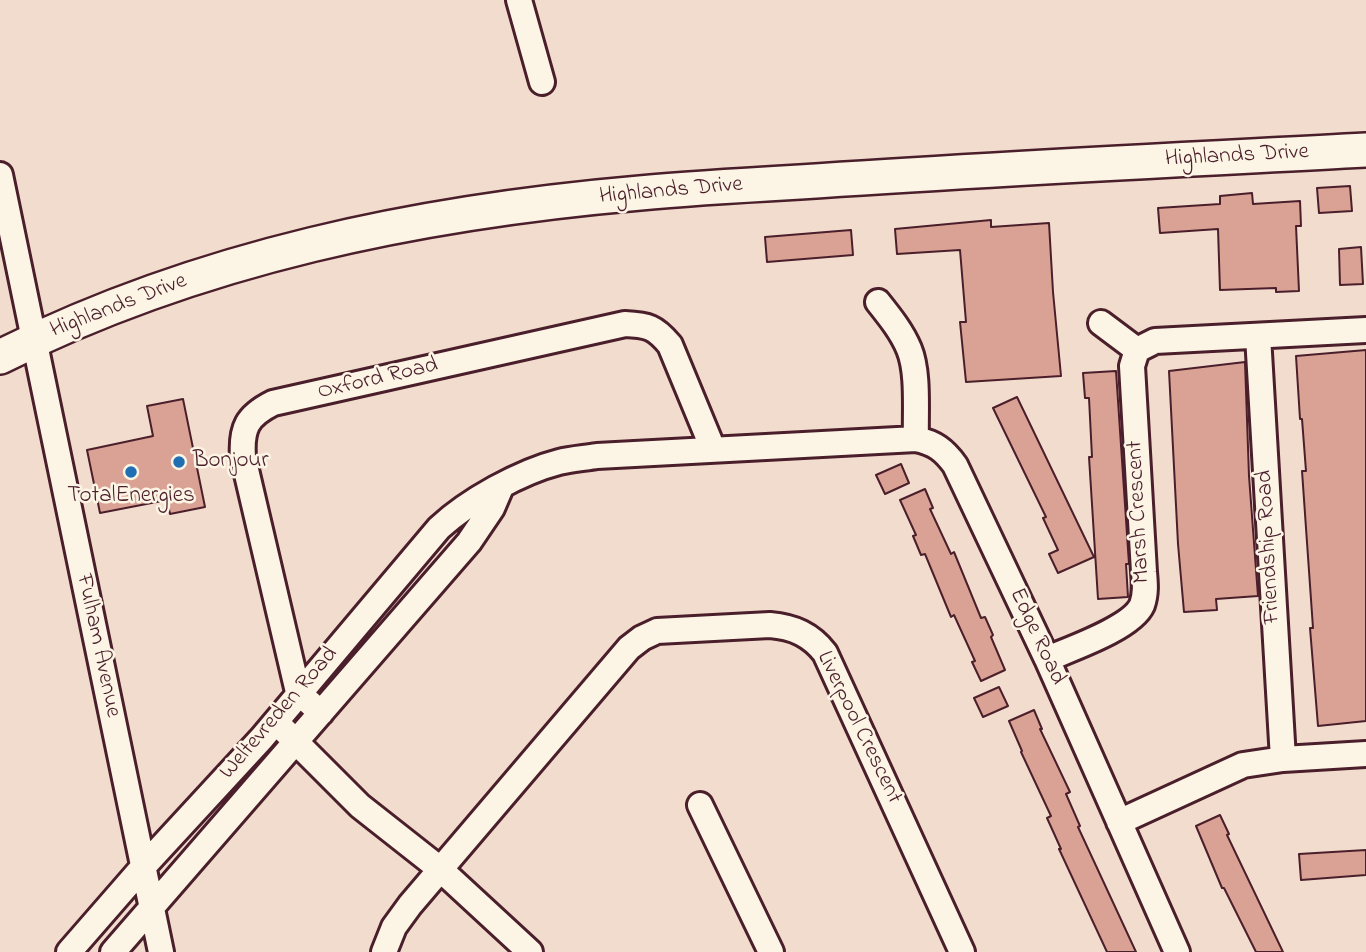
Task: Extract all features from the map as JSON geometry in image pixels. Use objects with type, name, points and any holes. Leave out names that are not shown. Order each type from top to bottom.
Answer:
[{"type":"main road","name":"Highlands Drive","points":[[0,357],[102,310],[175,283],[246,262],[372,231],[484,212],[664,191],[1366,150]]},
{"type":"street","points":[[519,0],[542,82]]},
{"type":"street","name":"Fulham Avenue","points":[[0,175],[161,952]]},
{"type":"street","points":[[878,302],[897,327],[914,364],[916,439]]},
{"type":"street","points":[[1101,323],[1137,350],[1155,341],[1366,330]]},
{"type":"street","name":"Oxford Road","points":[[298,692],[243,457],[242,438],[248,422],[258,411],[273,403],[592,331],[625,324],[644,325],[659,332],[670,345],[713,449]]},
{"type":"street","name":"Friendship Road","points":[[1258,336],[1283,759]]},
{"type":"street","name":"Marsh Crescent","points":[[1047,659],[1125,623],[1136,614],[1142,604],[1145,591],[1132,366],[1137,350]]},
{"type":"street","name":"Edge Road","points":[[811,444],[916,439],[930,442],[944,450],[955,465],[1047,659],[1177,952]]},
{"type":"street","name":"Weltevreden Road","points":[[69,952],[262,738],[298,692],[439,528],[456,512],[529,472],[559,462],[597,456],[811,444]]},
{"type":"street","name":"Weltevreden Road","points":[[113,952],[469,542],[492,508],[501,488]]},
{"type":"street","name":"Liverpool Crescent","points":[[384,952],[394,927],[440,869],[629,648],[657,631],[675,628],[787,626],[816,642],[825,653],[962,952]]},
{"type":"street","points":[[298,692],[321,713]]},
{"type":"street","points":[[275,721],[360,806],[440,869],[530,952]]},
{"type":"street","points":[[1119,822],[1230,770],[1256,762],[1366,754]]},
{"type":"street","points":[[700,805],[771,952]]},
{"type":"building","points":[[1350,186],[1352,211],[1319,213],[1317,188]]},
{"type":"building","points":[[1252,193],[1253,204],[1300,201],[1301,226],[1296,226],[1299,291],[1276,292],[1276,288],[1220,290],[1218,229],[1160,233],[1158,208],[1220,204],[1220,196]]},
{"type":"building","points":[[991,220],[991,227],[1049,223],[1061,376],[966,382],[960,322],[966,322],[960,250],[897,254],[895,229]]},
{"type":"building","points":[[851,230],[853,255],[767,262],[765,237]]},
{"type":"building","points":[[1361,247],[1363,284],[1340,285],[1339,249]]},
{"type":"building","points":[[1366,350],[1366,721],[1318,726],[1302,471],[1306,471],[1296,356]]},
{"type":"building","points":[[1245,362],[1249,476],[1258,596],[1216,599],[1217,610],[1184,612],[1169,371]]},
{"type":"building","points":[[1116,371],[1129,564],[1126,564],[1128,597],[1098,599],[1089,457],[1092,457],[1089,398],[1085,398],[1083,373]]},
{"type":"building","points":[[1017,397],[1094,557],[1058,573],[1049,554],[1058,550],[1043,518],[1046,517],[993,408]]},
{"type":"building","points":[[183,399],[205,507],[170,514],[167,500],[100,513],[87,450],[153,436],[147,406]]},
{"type":"building","points":[[901,464],[909,483],[885,494],[876,475]]},
{"type":"building","points":[[925,489],[933,508],[930,509],[951,554],[954,552],[981,618],[985,617],[1005,670],[981,681],[972,662],[975,661],[954,615],[951,617],[925,554],[921,555],[913,536],[916,535],[900,500]]},
{"type":"building","points":[[999,687],[1008,706],[983,717],[974,698]]},
{"type":"building","points":[[1034,710],[1040,729],[1070,792],[1066,794],[1080,826],[1078,827],[1136,952],[1107,952],[1059,849],[1047,818],[1051,816],[1009,721]]},
{"type":"building","points":[[1220,815],[1283,952],[1256,952],[1222,888],[1196,826]]},
{"type":"building","points":[[1366,850],[1366,875],[1301,880],[1299,854]]},
{"type":"place","name":"Bonjour","points":[[179,462]]},
{"type":"place","name":"TotalEnergies","points":[[131,472]]}]
